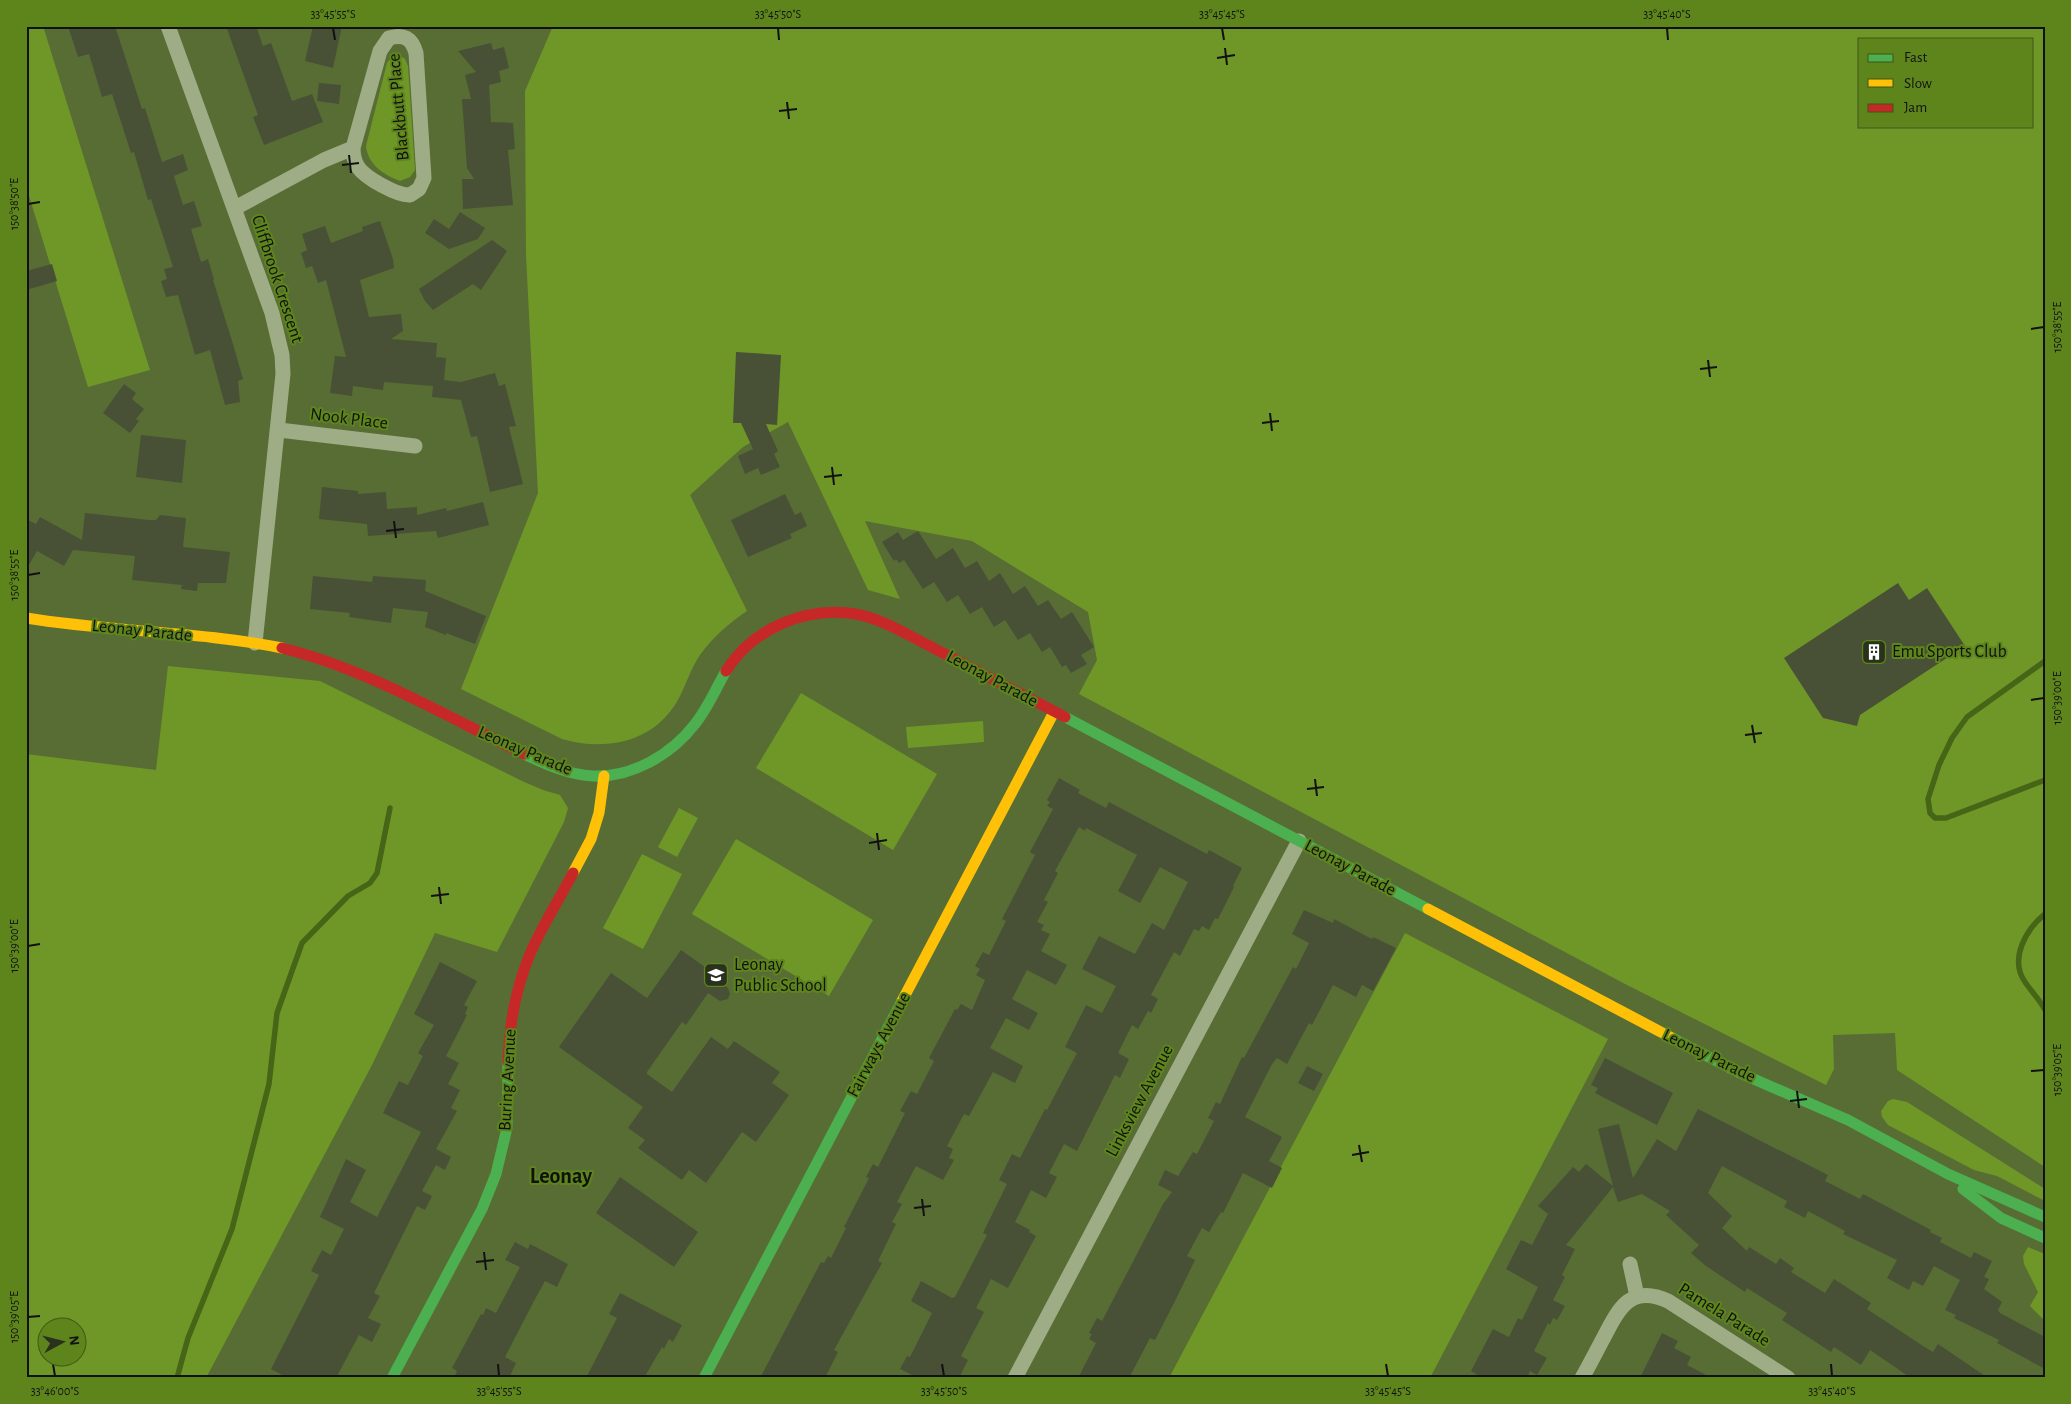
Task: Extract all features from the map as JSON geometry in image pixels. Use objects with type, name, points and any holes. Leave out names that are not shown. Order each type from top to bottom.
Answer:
[{"type":"street","name":"Cliffbrook Crescent","points":[[168,26],[235,208],[279,337],[283,374],[255,643]]},
{"type":"street","name":"Blackbutt Place","points":[[406,37],[410,40],[416,53],[424,178],[422,185],[410,194],[394,192],[360,170],[355,161],[353,148],[380,51],[389,38],[406,37]]},
{"type":"street","points":[[235,208],[324,160],[353,148]]},
{"type":"street","name":"Nook Place","points":[[278,430],[415,446]]},
{"type":"street","name":"Leonay Parade","points":[[26,618],[255,643],[304,653],[350,671],[541,761],[584,775],[604,776],[628,770],[652,760],[682,738],[697,722],[735,658],[755,639],[777,625],[818,613],[854,614],[886,624],[1740,1073],[1848,1120],[1948,1174],[2045,1217]]},
{"type":"street","name":"Fairways Avenue","points":[[704,1378],[1054,712]]},
{"type":"street","name":"Buring Avenue","points":[[392,1378],[482,1209],[496,1174],[507,1128],[508,1050],[517,995],[532,952],[590,839],[599,813],[604,776]]},
{"type":"street","name":"Linksview Avenue","points":[[1015,1378],[1299,841]]},
{"type":"street","name":"Leonay Parade","points":[[1948,1174],[1981,1206],[2017,1227],[2045,1238]]},
{"type":"street","points":[[1582,1378],[1617,1311],[1629,1300],[1637,1296],[1630,1264]]},
{"type":"street","name":"Pamela Parade","points":[[1637,1296],[1653,1296],[1668,1301],[1788,1378]]},
{"type":"green space","points":[[26,26],[43,26],[150,370],[88,387],[26,186]]},
{"type":"green space","points":[[553,26],[2045,26],[2045,1167],[1897,1070],[1895,1033],[1833,1035],[1834,1069],[1826,1085],[1627,985],[1079,694],[1097,660],[1088,612],[972,541],[865,521],[900,599],[868,590],[788,422],[743,447],[690,495],[747,611],[734,620],[705,648],[694,665],[680,696],[670,712],[658,724],[629,740],[613,743],[579,743],[562,739],[461,689],[538,493],[526,255],[525,91]]},
{"type":"green space","points":[[400,56],[405,59],[408,66],[415,170],[410,177],[400,181],[388,176],[373,164],[367,153],[366,146],[387,63],[392,57]]},
{"type":"green space","points":[[168,666],[320,681],[522,781],[560,795],[568,808],[564,822],[497,952],[435,933],[372,1065],[206,1378],[26,1378],[26,754],[156,770]]},
{"type":"green space","points":[[801,693],[937,774],[893,850],[756,768]]},
{"type":"green space","points":[[983,721],[984,742],[908,748],[906,727]]},
{"type":"green space","points":[[679,808],[698,818],[677,857],[658,847]]},
{"type":"green space","points":[[736,839],[873,920],[829,996],[692,914]]},
{"type":"green space","points":[[642,854],[682,874],[643,949],[603,928]]},
{"type":"green space","points":[[1405,933],[1608,1039],[1430,1378],[1169,1378]]},
{"type":"green space","points":[[1893,1099],[1907,1102],[2045,1189],[2045,1201],[1997,1176],[1974,1170],[1888,1125],[1882,1117],[1881,1111],[1888,1101]]},
{"type":"green space","points":[[2028,1247],[2045,1254],[2045,1321],[2030,1306],[2038,1292],[2024,1264],[2023,1256]]},
{"type":"building","points":[[68,26],[115,26],[142,109],[145,108],[162,162],[183,154],[188,170],[174,176],[183,205],[194,201],[202,226],[191,229],[201,262],[208,259],[243,379],[238,381],[240,402],[225,405],[210,350],[195,355],[178,295],[166,297],[161,281],[167,279],[164,269],[173,267],[151,199],[148,200],[134,152],[131,153],[112,94],[102,97],[89,54],[78,57]]},
{"type":"building","points":[[226,26],[256,26],[263,46],[271,43],[292,101],[312,94],[323,122],[264,145],[253,117],[258,115]]},
{"type":"building","points":[[313,26],[342,26],[333,68],[305,61]]},
{"type":"building","points":[[491,43],[493,50],[504,47],[509,68],[499,71],[501,82],[489,85],[491,122],[513,123],[515,149],[508,150],[513,205],[463,209],[462,179],[474,179],[467,168],[462,99],[471,99],[465,75],[476,72],[458,51]]},
{"type":"building","points":[[319,83],[341,85],[339,104],[317,101]]},
{"type":"building","points":[[460,212],[485,228],[478,239],[449,249],[425,233],[434,219],[449,229]]},
{"type":"building","points":[[380,221],[393,259],[394,268],[360,280],[369,317],[401,314],[403,331],[391,339],[437,343],[436,357],[446,358],[444,380],[461,382],[495,373],[499,386],[505,384],[516,426],[509,427],[523,484],[490,492],[477,436],[471,437],[461,400],[432,397],[433,386],[384,382],[383,390],[353,386],[352,396],[330,393],[335,356],[346,357],[326,280],[318,283],[312,266],[306,268],[301,253],[307,250],[302,234],[325,226],[331,243],[363,231],[362,227]]},
{"type":"building","points":[[492,240],[507,251],[481,290],[473,284],[433,310],[425,301],[419,289]]},
{"type":"building","points":[[52,264],[57,281],[26,290],[26,271]]},
{"type":"building","points":[[736,352],[781,355],[777,425],[766,424],[778,451],[774,454],[780,467],[761,475],[758,468],[745,474],[738,456],[753,449],[741,423],[733,423]]},
{"type":"building","points":[[124,384],[136,393],[132,399],[144,409],[136,419],[139,421],[130,433],[103,413]]},
{"type":"building","points":[[141,435],[186,440],[182,483],[136,477]]},
{"type":"building","points":[[322,487],[358,491],[358,494],[386,492],[387,509],[417,507],[417,515],[446,508],[447,511],[483,502],[489,525],[438,538],[436,531],[368,536],[367,524],[319,519]]},
{"type":"building","points":[[785,494],[795,515],[801,512],[807,526],[790,534],[792,538],[748,557],[731,520]]},
{"type":"building","points":[[85,513],[149,520],[156,520],[160,515],[186,518],[183,547],[230,552],[226,583],[198,583],[197,591],[181,589],[182,585],[132,580],[135,556],[73,550],[64,566],[37,551],[26,570],[26,519],[36,524],[40,517],[82,540]]},
{"type":"building","points":[[918,531],[936,559],[953,548],[965,568],[977,561],[989,581],[1000,573],[1013,594],[1025,586],[1038,606],[1048,600],[1061,619],[1072,612],[1094,647],[1081,655],[1087,664],[1071,673],[1066,665],[1062,667],[1050,647],[1042,652],[1030,633],[1018,640],[1005,620],[994,627],[982,607],[970,614],[958,595],[947,602],[934,582],[923,589],[904,560],[899,563],[896,559],[894,561],[882,542],[898,532],[903,540]]},
{"type":"building","points":[[313,576],[372,582],[373,576],[426,580],[425,591],[486,616],[475,644],[425,627],[428,612],[393,608],[391,623],[349,617],[350,613],[310,609]]},
{"type":"building","name":"Emu Sports Club","points":[[1898,583],[1909,600],[1927,588],[1965,646],[1860,715],[1857,726],[1823,718],[1784,658]]},
{"type":"building","points":[[1059,778],[1080,790],[1078,793],[1106,808],[1109,802],[1207,854],[1209,850],[1242,868],[1234,887],[1218,919],[1215,918],[1209,930],[1202,926],[1199,931],[1194,929],[1180,956],[1174,952],[1151,995],[1158,999],[1151,1013],[1148,1011],[1138,1029],[1132,1025],[1118,1053],[1129,1059],[1120,1078],[1115,1075],[1077,1151],[1064,1144],[1049,1173],[1057,1177],[1046,1198],[1031,1190],[1015,1222],[1030,1230],[1029,1232],[1036,1236],[1008,1288],[991,1279],[976,1308],[984,1312],[961,1356],[968,1360],[959,1378],[918,1378],[900,1369],[907,1356],[910,1357],[932,1313],[911,1301],[921,1281],[952,1298],[955,1297],[987,1235],[983,1233],[1007,1184],[999,1180],[1012,1154],[1020,1158],[1077,1053],[1065,1047],[1086,1005],[1102,1013],[1116,986],[1082,969],[1099,936],[1135,954],[1152,923],[1164,930],[1188,882],[1160,867],[1140,903],[1118,891],[1137,855],[1086,828],[1085,831],[1079,827],[1055,871],[1058,873],[1044,900],[1048,902],[1037,922],[1044,925],[1041,930],[1050,934],[1041,951],[1067,965],[1056,985],[1027,970],[1012,999],[1038,1013],[1029,1030],[1006,1018],[990,1048],[1023,1066],[1015,1083],[993,1072],[969,1116],[964,1114],[947,1146],[953,1149],[949,1158],[954,1160],[943,1180],[916,1166],[897,1202],[902,1204],[892,1222],[896,1224],[878,1261],[882,1263],[834,1350],[838,1352],[825,1378],[760,1378],[821,1262],[824,1263],[828,1256],[831,1258],[846,1228],[844,1227],[869,1178],[866,1177],[873,1164],[878,1167],[905,1113],[900,1111],[911,1091],[917,1094],[934,1061],[929,1058],[955,1009],[957,1010],[961,1004],[972,1010],[985,980],[976,975],[980,969],[975,966],[983,952],[989,955],[1006,921],[1002,919],[1035,855],[1030,852],[1053,809],[1047,806],[1050,802],[1047,800]]},
{"type":"building","points":[[1304,910],[1333,923],[1334,919],[1372,939],[1373,937],[1396,948],[1373,991],[1362,985],[1356,997],[1333,985],[1312,1025],[1309,1023],[1287,1064],[1277,1058],[1272,1064],[1245,1117],[1282,1137],[1269,1161],[1282,1168],[1272,1188],[1243,1173],[1223,1213],[1221,1212],[1209,1232],[1202,1228],[1187,1256],[1195,1260],[1155,1340],[1150,1338],[1129,1378],[1078,1378],[1096,1343],[1089,1339],[1092,1334],[1089,1333],[1097,1318],[1102,1321],[1163,1204],[1172,1192],[1158,1185],[1165,1170],[1178,1176],[1193,1152],[1197,1154],[1214,1121],[1208,1118],[1216,1102],[1220,1104],[1242,1057],[1244,1058],[1293,967],[1296,969],[1309,943],[1292,934]]},
{"type":"building","points":[[681,950],[719,977],[718,979],[728,988],[730,994],[728,999],[720,1001],[708,993],[686,1025],[682,1022],[647,1074],[672,1092],[711,1037],[728,1049],[734,1041],[780,1072],[772,1083],[789,1095],[756,1142],[742,1132],[706,1183],[689,1170],[682,1180],[638,1148],[645,1140],[628,1128],[643,1107],[559,1047],[611,973],[647,998]]},
{"type":"building","points":[[440,962],[477,981],[464,1005],[468,1007],[465,1014],[467,1015],[446,1056],[459,1063],[448,1084],[460,1090],[451,1108],[457,1111],[436,1149],[451,1157],[445,1170],[436,1165],[422,1191],[432,1196],[425,1210],[417,1206],[374,1293],[380,1296],[368,1318],[381,1324],[372,1342],[359,1335],[336,1378],[288,1378],[271,1369],[319,1275],[311,1271],[322,1250],[331,1255],[344,1229],[320,1217],[346,1159],[366,1170],[350,1202],[377,1217],[421,1132],[383,1113],[399,1081],[408,1085],[423,1056],[418,1053],[434,1025],[414,1014]]},
{"type":"building","points":[[1605,1058],[1673,1093],[1657,1125],[1595,1093],[1598,1088],[1591,1085]]},
{"type":"building","points":[[1307,1066],[1323,1074],[1314,1091],[1298,1083]]},
{"type":"building","points":[[1698,1109],[1828,1175],[1825,1181],[1860,1199],[1863,1194],[1931,1230],[1930,1232],[1942,1238],[1940,1242],[1971,1258],[1974,1252],[1992,1261],[1984,1277],[1989,1279],[1984,1289],[2002,1302],[1998,1310],[2000,1313],[2045,1337],[2045,1369],[1997,1343],[1999,1340],[1954,1318],[1956,1315],[1945,1310],[1960,1280],[1934,1266],[1923,1286],[1913,1281],[1909,1290],[1887,1278],[1897,1260],[1843,1234],[1845,1231],[1808,1211],[1805,1218],[1784,1207],[1787,1201],[1722,1166],[1708,1193],[1732,1216],[1722,1228],[1747,1251],[1749,1247],[1776,1264],[1780,1258],[1794,1268],[1791,1272],[1825,1293],[1834,1279],[1871,1303],[1867,1309],[1923,1346],[1933,1352],[1938,1344],[1988,1378],[1911,1378],[1870,1350],[1861,1365],[1834,1347],[1831,1352],[1782,1320],[1787,1313],[1747,1288],[1745,1292],[1706,1266],[1691,1253],[1699,1245],[1666,1215],[1670,1211],[1642,1194],[1618,1202],[1613,1187],[1566,1245],[1575,1249],[1562,1275],[1565,1277],[1553,1300],[1565,1306],[1557,1320],[1553,1318],[1550,1325],[1548,1323],[1534,1351],[1547,1358],[1537,1375],[1530,1371],[1527,1378],[1483,1378],[1471,1371],[1493,1329],[1509,1337],[1518,1318],[1522,1320],[1538,1287],[1506,1269],[1521,1240],[1532,1245],[1548,1214],[1538,1206],[1573,1167],[1579,1172],[1586,1164],[1613,1186],[1598,1129],[1619,1124],[1633,1178],[1657,1139],[1676,1151]]},
{"type":"building","points":[[620,1177],[698,1232],[674,1267],[596,1213]]},
{"type":"building","points":[[515,1242],[528,1249],[530,1244],[568,1264],[557,1287],[545,1281],[505,1357],[516,1363],[509,1378],[454,1378],[457,1371],[452,1368],[481,1314],[483,1315],[486,1308],[496,1313],[520,1267],[505,1260]]},
{"type":"building","points":[[620,1293],[682,1325],[673,1342],[669,1339],[664,1349],[662,1347],[644,1378],[586,1378],[617,1318],[609,1314]]},
{"type":"building","points":[[1662,1333],[1678,1341],[1674,1348],[1691,1357],[1687,1365],[1712,1378],[1640,1378]]},
{"type":"waterway","points":[[2045,661],[1967,717],[1952,738],[1939,765],[1928,799],[1930,813],[1935,818],[1946,818],[2045,780]]},
{"type":"waterway","points":[[177,1378],[188,1338],[232,1229],[269,1084],[277,1013],[302,943],[348,896],[370,883],[377,873],[390,808]]},
{"type":"waterway","points":[[2045,914],[2026,936],[2019,954],[2020,973],[2045,1010]]},
{"type":"traffic: fast","points":[[524,754],[540,762],[575,774],[608,776],[636,768],[663,754],[686,735],[704,711],[726,671]]},
{"type":"traffic: fast","points":[[1065,717],[1428,909]]},
{"type":"traffic: fast","points":[[704,1378],[902,1001]]},
{"type":"traffic: fast","points":[[1674,1039],[1740,1073],[1848,1120],[1948,1174],[2045,1217]]},
{"type":"traffic: fast","points":[[392,1378],[482,1209],[496,1174],[507,1128],[508,1062]]},
{"type":"traffic: fast","points":[[1963,1189],[2001,1218],[2045,1238]]},
{"type":"traffic: slow","points":[[26,618],[58,623],[219,638],[282,648]]},
{"type":"traffic: slow","points":[[902,1001],[1054,712]]},
{"type":"traffic: slow","points":[[573,873],[591,839],[599,813],[604,776]]},
{"type":"traffic: slow","points":[[1428,909],[1674,1039]]},
{"type":"traffic: jam","points":[[726,671],[737,656],[751,643],[782,623],[818,613],[856,614],[892,626],[1065,717]]},
{"type":"traffic: jam","points":[[282,648],[314,657],[375,681],[436,709],[524,754]]},
{"type":"traffic: jam","points":[[508,1062],[514,1007],[525,967],[540,933],[573,873]]},
{"type":"place","name":"Emu Sports Club","points":[[1874,652]]},
{"type":"place","name":"Leonay Public School","points":[[716,975]]},
{"type":"district","name":"Leonay","points":[[561,1176]]}]
